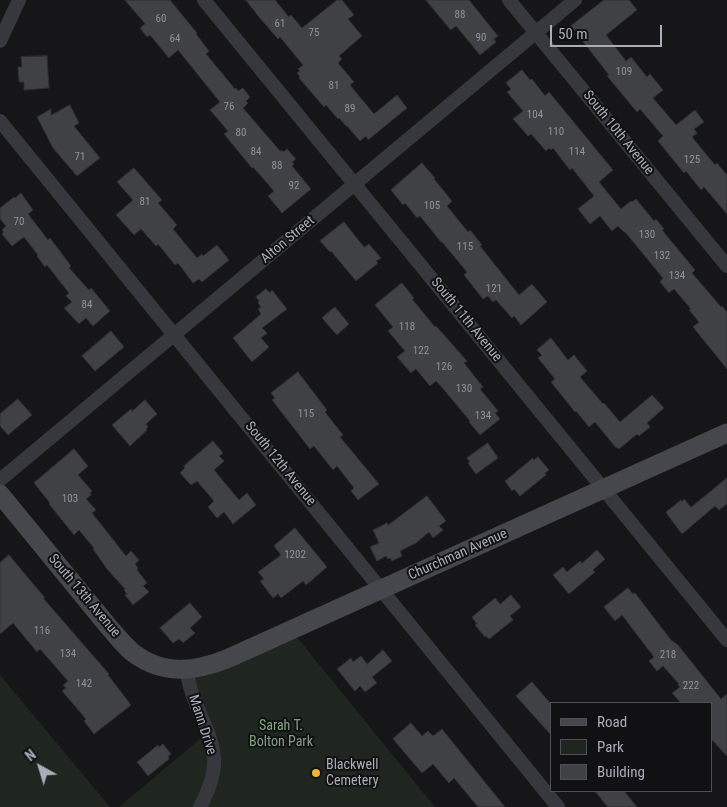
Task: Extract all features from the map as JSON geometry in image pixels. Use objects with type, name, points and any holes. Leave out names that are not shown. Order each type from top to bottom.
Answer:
[{"type":"street","points":[[0,41],[19,0]]},
{"type":"street","name":"South 11th Avenue","points":[[204,0],[727,640]]},
{"type":"street","name":"South 10th Avenue","points":[[509,0],[727,266]]},
{"type":"street","name":"Alton Street","points":[[0,480],[575,0]]},
{"type":"street","name":"South 12th Avenue","points":[[0,121],[558,807]]},
{"type":"street","name":"Churchman Avenue","points":[[186,670],[202,668],[220,662],[727,433]]},
{"type":"street","name":"South 13th Avenue","points":[[0,494],[108,626],[125,644],[142,658],[158,666],[186,670]]},
{"type":"street","name":"Mann Drive","points":[[186,670],[192,695],[211,741],[214,760],[212,778],[200,807]]},
{"type":"green space","name":"Sarah T. Bolton Park","points":[[291,630],[435,807],[119,807],[207,733],[186,670]]},
{"type":"green space","points":[[0,675],[110,807],[0,807]]},
{"type":"building","points":[[125,0],[170,0],[209,51],[206,54],[235,89],[238,91],[243,88],[250,97],[246,101],[248,103],[243,108],[280,151],[282,150],[283,152],[287,149],[296,159],[292,162],[294,164],[292,166],[311,189],[282,213],[268,196],[274,191],[224,134],[228,131],[210,110],[220,102],[178,50],[169,58],[150,35],[147,37],[140,28],[145,24]]},
{"type":"building","points":[[246,0],[275,0],[289,17],[291,15],[302,28],[337,0],[342,0],[354,15],[348,19],[362,36],[339,56],[342,59],[338,63],[354,82],[350,85],[374,114],[397,95],[407,108],[368,140],[366,136],[360,141],[326,105],[324,107],[299,78],[297,73],[300,71],[298,69],[303,65],[280,37],[278,39]]},
{"type":"building","points":[[426,0],[469,0],[498,36],[494,39],[496,42],[480,55],[456,26],[451,30]]},
{"type":"building","points":[[604,0],[629,0],[637,10],[606,35],[626,61],[631,57],[647,77],[650,74],[663,90],[653,98],[676,125],[695,110],[704,122],[694,129],[697,133],[692,137],[715,165],[717,163],[727,175],[727,214],[704,187],[701,190],[686,171],[684,173],[658,141],[663,136],[640,109],[637,112],[607,76],[609,75],[571,26]]},
{"type":"building","points":[[47,56],[49,88],[24,90],[24,82],[19,82],[18,67],[22,67],[21,57]]},
{"type":"building","points":[[522,70],[530,80],[532,79],[545,96],[549,92],[613,170],[599,182],[621,209],[636,199],[654,221],[656,219],[664,229],[662,230],[695,270],[692,273],[727,312],[727,369],[693,327],[699,322],[689,310],[691,309],[674,289],[669,293],[660,282],[663,278],[625,232],[618,226],[612,231],[600,216],[590,224],[578,209],[594,196],[572,168],[570,170],[553,148],[551,150],[549,148],[546,151],[531,134],[528,136],[513,119],[523,111],[507,92],[511,89],[506,83]]},
{"type":"building","points":[[70,105],[79,123],[74,126],[100,158],[77,176],[53,148],[37,117],[51,109],[51,115]]},
{"type":"building","points":[[422,163],[452,201],[447,206],[468,232],[470,230],[482,245],[480,246],[519,295],[532,284],[547,302],[521,325],[496,300],[493,302],[488,296],[483,299],[464,275],[467,272],[442,242],[420,216],[417,218],[391,190]]},
{"type":"building","points":[[134,168],[162,200],[158,203],[177,225],[173,229],[197,258],[202,254],[203,256],[217,245],[229,260],[202,282],[199,279],[193,283],[178,263],[175,265],[158,244],[156,246],[141,229],[134,235],[116,215],[133,200],[117,182]]},
{"type":"building","points":[[21,193],[33,210],[28,214],[48,240],[50,238],[71,266],[69,268],[89,290],[91,288],[110,311],[93,326],[86,318],[79,324],[64,308],[72,302],[66,296],[69,293],[47,265],[45,267],[24,237],[12,246],[2,234],[4,232],[2,230],[6,226],[0,219],[0,208]]},
{"type":"building","points":[[344,222],[364,247],[369,244],[381,258],[376,261],[378,263],[356,281],[320,241]]},
{"type":"building","points":[[402,283],[414,298],[412,299],[435,327],[467,361],[464,363],[483,387],[480,389],[498,411],[495,413],[500,419],[480,435],[436,381],[430,386],[416,369],[411,373],[397,357],[405,351],[388,331],[393,327],[375,305]]},
{"type":"building","points":[[266,289],[270,293],[272,290],[287,309],[262,328],[267,333],[261,338],[269,347],[252,362],[233,338],[261,314],[258,309],[261,307],[256,297]]},
{"type":"building","points":[[335,307],[349,324],[337,335],[322,318]]},
{"type":"building","points":[[111,331],[124,347],[95,371],[82,356]]},
{"type":"building","points":[[551,338],[568,360],[574,355],[587,371],[580,377],[620,422],[652,395],[664,408],[647,423],[650,427],[639,436],[637,434],[619,449],[616,448],[595,422],[589,427],[551,382],[555,379],[538,358],[542,355],[537,350]]},
{"type":"building","points":[[298,372],[327,410],[325,412],[343,435],[340,437],[379,484],[358,500],[351,491],[354,488],[337,466],[333,470],[314,446],[310,449],[272,400],[275,398],[271,393]]},
{"type":"building","points":[[18,399],[32,415],[8,435],[0,426],[0,414]]},
{"type":"building","points":[[145,400],[157,414],[146,424],[147,430],[130,446],[112,425]]},
{"type":"building","points":[[213,441],[223,453],[219,456],[224,461],[214,470],[239,500],[247,493],[256,505],[233,524],[224,512],[217,518],[208,507],[214,501],[197,481],[191,485],[180,473],[185,468],[184,466]]},
{"type":"building","points":[[488,443],[498,458],[476,474],[468,463],[470,462],[467,458]]},
{"type":"building","points":[[74,449],[88,466],[78,475],[92,491],[91,495],[86,499],[96,510],[92,513],[126,556],[131,551],[139,560],[135,564],[138,568],[137,570],[147,583],[143,586],[149,592],[133,605],[125,595],[127,594],[125,589],[107,569],[94,548],[79,530],[74,535],[34,483]]},
{"type":"building","points":[[538,457],[549,470],[545,473],[546,475],[520,496],[514,489],[512,491],[505,481],[533,458],[534,460]]},
{"type":"building","points":[[727,478],[727,504],[719,510],[715,506],[682,534],[666,512],[684,499],[691,507]]},
{"type":"building","points":[[427,496],[446,521],[439,526],[443,530],[433,538],[429,532],[416,543],[400,551],[402,556],[392,561],[386,556],[377,561],[370,547],[379,543],[373,530],[387,523],[388,525]]},
{"type":"building","points":[[295,528],[327,567],[306,585],[303,581],[281,598],[278,594],[273,598],[260,581],[264,579],[258,572],[281,555],[274,546]]},
{"type":"building","points":[[597,550],[605,559],[593,570],[595,572],[569,594],[553,575],[563,567],[567,572],[580,561],[582,563]]},
{"type":"building","points":[[9,555],[45,598],[43,598],[109,674],[131,705],[94,734],[84,721],[86,719],[62,691],[66,688],[63,685],[68,681],[40,649],[37,652],[13,623],[0,634],[0,563]]},
{"type":"building","points":[[628,588],[633,594],[635,593],[671,640],[678,645],[721,699],[727,694],[727,756],[712,740],[712,702],[680,702],[672,693],[680,687],[679,684],[663,666],[657,671],[649,661],[654,657],[622,615],[615,621],[604,607]]},
{"type":"building","points":[[511,595],[521,607],[510,616],[513,620],[489,639],[485,637],[475,625],[477,624],[472,617],[495,598],[500,604]]},
{"type":"building","points":[[190,603],[202,617],[190,628],[195,633],[183,643],[179,639],[173,643],[160,628]]},
{"type":"building","points":[[383,650],[392,661],[372,677],[377,683],[365,692],[360,686],[355,691],[337,669],[351,658],[353,662],[361,656],[367,664]]},
{"type":"building","points":[[532,682],[550,703],[550,734],[516,696]]},
{"type":"building","points":[[411,723],[422,736],[428,731],[433,736],[442,729],[505,807],[478,807],[454,778],[449,783],[433,764],[422,773],[393,739]]},
{"type":"building","points":[[163,744],[171,754],[168,756],[169,759],[148,776],[137,762],[158,745],[159,747]]},
{"type":"building","points":[[596,792],[625,792],[637,807],[608,807]]},
{"type":"place","name":"Blackwell Cemetery","points":[[316,773]]}]
